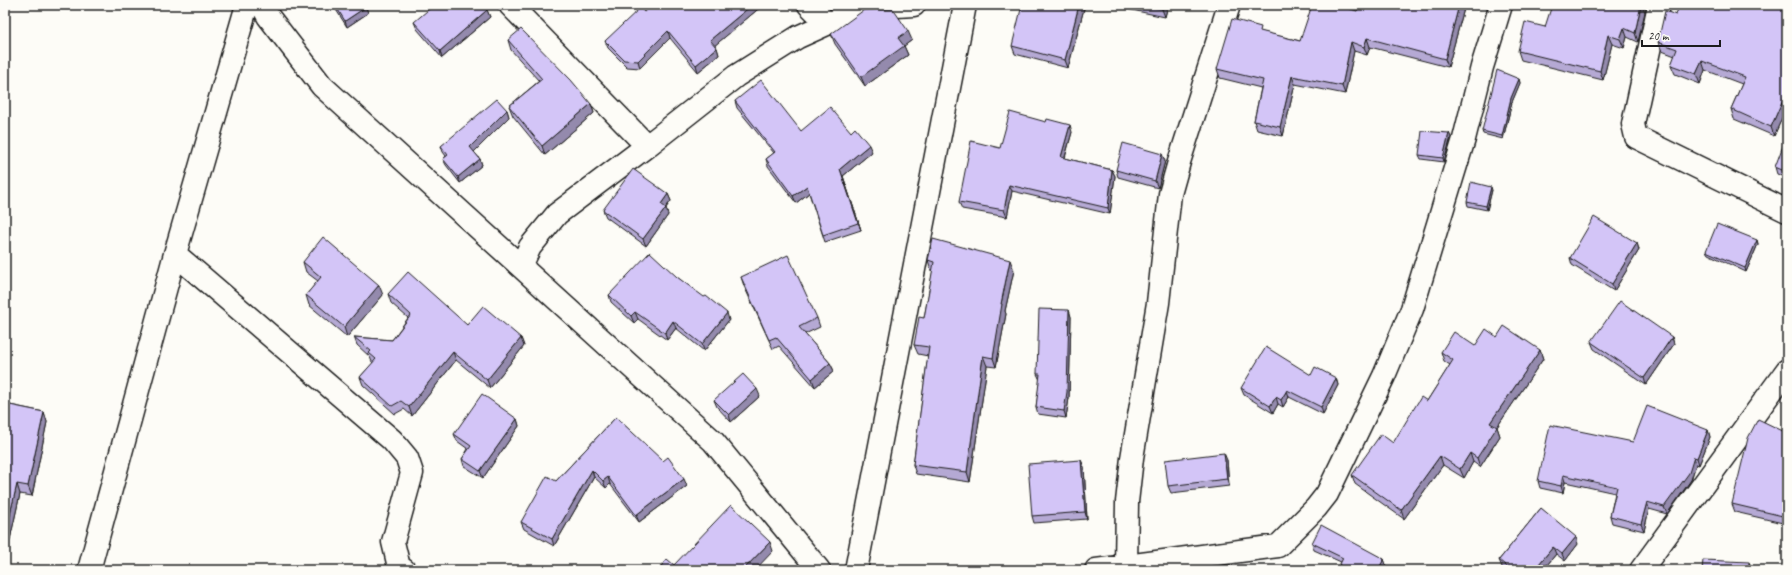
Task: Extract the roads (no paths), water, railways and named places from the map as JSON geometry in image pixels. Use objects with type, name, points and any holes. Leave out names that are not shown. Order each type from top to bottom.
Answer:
[{"type":"street","points":[[89,570],[175,254],[247,5]]},
{"type":"street","points":[[262,5],[268,16],[322,86],[713,441],[819,570]]},
{"type":"street","points":[[510,5],[647,146]]},
{"type":"street","points":[[809,5],[827,23]]},
{"type":"street","points":[[520,266],[530,247],[556,214],[647,146],[736,76],[798,37],[862,8],[914,5]]},
{"type":"street","points":[[856,570],[965,5]]},
{"type":"street","points":[[1126,566],[1127,495],[1158,303],[1170,194],[1229,5]]},
{"type":"street","points":[[1096,570],[1278,546],[1316,508],[1327,494],[1384,376],[1412,309],[1464,139],[1482,67],[1501,5]]},
{"type":"street","points":[[1659,5],[1633,124],[1636,137],[1787,211]]},
{"type":"street","points":[[175,254],[392,440],[407,458],[412,473],[393,542],[399,567],[404,570]]},
{"type":"street","points":[[1641,570],[1787,370]]}]
